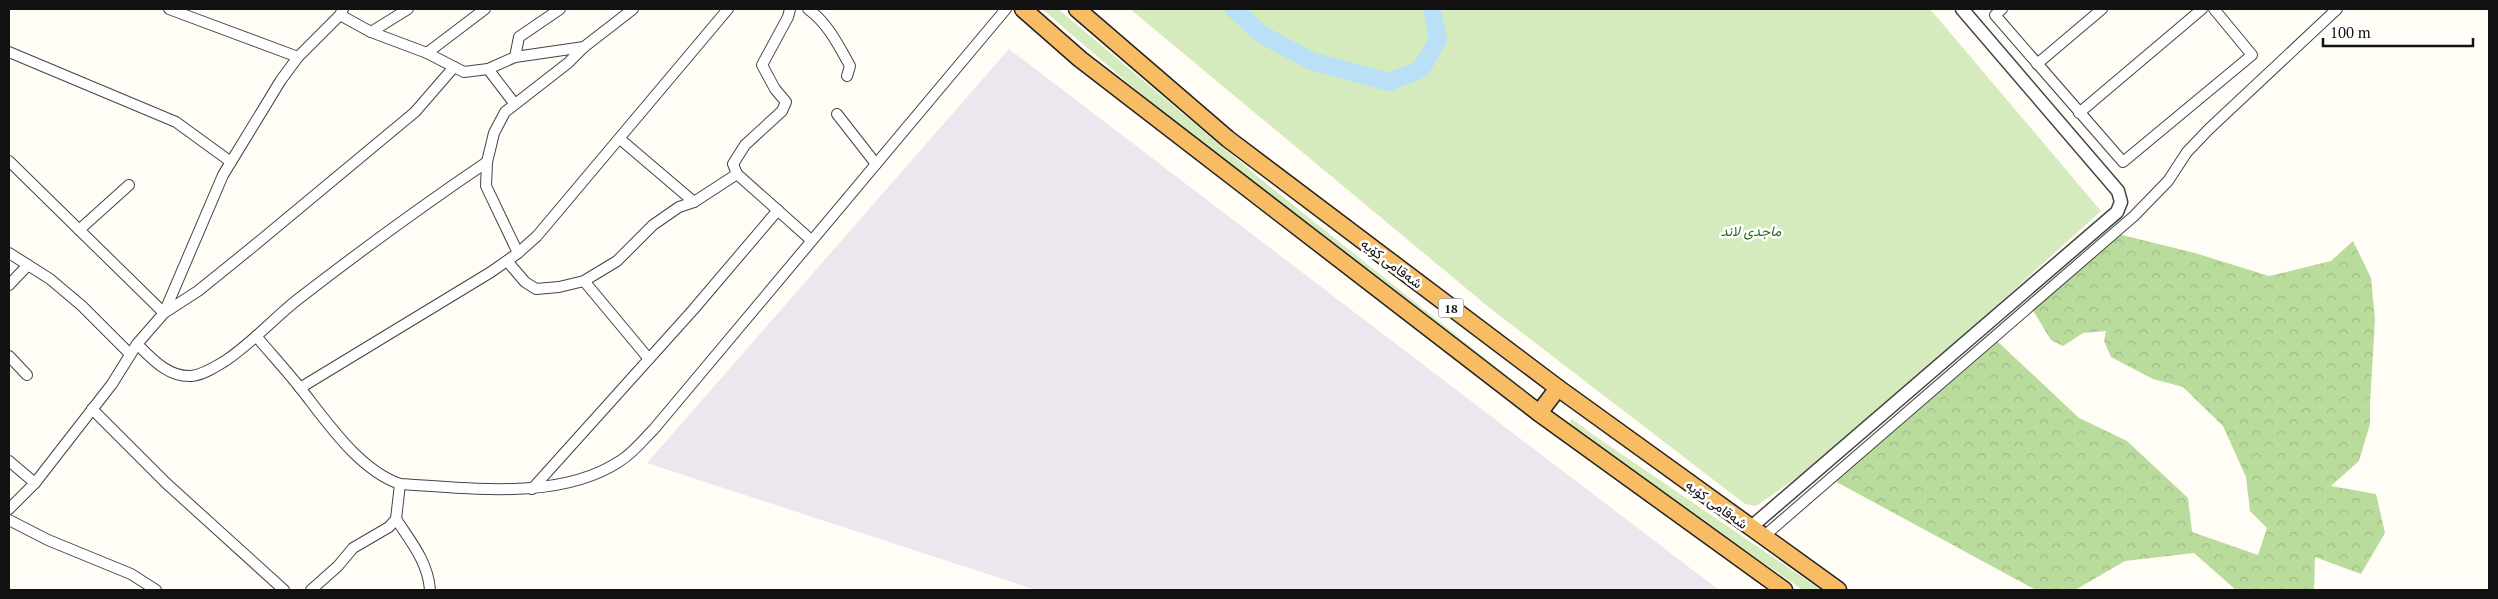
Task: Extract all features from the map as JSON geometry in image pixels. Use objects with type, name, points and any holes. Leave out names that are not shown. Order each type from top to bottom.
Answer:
[{"type":"highway","name":"شەقامی کۆیە","points":[[1023,9],[1080,59],[1539,413],[1784,590]]},
{"type":"highway","name":"شەقامی کۆیە","points":[[1078,9],[1228,139],[1558,388],[1838,590]]},
{"type":"highway","points":[[1539,413],[1558,388]]},
{"type":"street","points":[[371,32],[408,9]]},
{"type":"street","points":[[427,53],[485,9]]},
{"type":"street","points":[[515,57],[519,37],[560,9]]},
{"type":"street","points":[[518,253],[486,186],[487,162],[494,133],[504,112],[514,103],[568,63],[584,47],[633,9]]},
{"type":"street","points":[[300,388],[518,253],[537,236],[582,180],[620,139],[662,85],[728,9]]},
{"type":"street","points":[[790,9],[788,17],[762,65],[775,89],[786,102],[782,111],[745,145],[733,164],[737,174],[811,240]]},
{"type":"street","points":[[808,9],[820,19],[840,48],[850,66],[847,76]]},
{"type":"street","points":[[256,336],[326,422],[368,466],[386,479],[400,484],[532,489],[576,482],[594,475],[622,460],[654,429],[1006,9]]},
{"type":"street","points":[[1750,528],[2117,212],[2120,206],[2118,191],[1962,9]]},
{"type":"street","points":[[2002,9],[1995,15],[2123,162],[2252,55],[2214,9]]},
{"type":"street","points":[[2038,64],[2102,9]]},
{"type":"street","points":[[2079,112],[2202,9]]},
{"type":"street","points":[[1763,537],[2134,216],[2168,181],[2187,152],[2209,129],[2261,83],[2337,9]]},
{"type":"street","points":[[175,10],[298,57]]},
{"type":"street","points":[[164,313],[197,234],[231,162],[281,80],[298,57],[341,12],[371,32],[427,53],[464,72],[488,69],[515,57],[584,47]]},
{"type":"street","points":[[9,52],[176,122],[231,162]]},
{"type":"street","points":[[9,509],[35,482],[112,384],[137,344],[164,313],[198,291],[415,112],[454,66]]},
{"type":"street","points":[[488,69],[514,103]]},
{"type":"street","points":[[837,114],[876,164]]},
{"type":"street","points":[[620,139],[694,202]]},
{"type":"street","points":[[9,161],[164,313]]},
{"type":"street","points":[[137,344],[165,370],[191,376],[206,372],[225,361],[256,336],[271,320],[332,273],[439,194],[487,162]]},
{"type":"street","points":[[507,261],[525,282],[536,288],[559,287],[584,280],[618,261],[653,225],[679,208],[694,202],[737,174]]},
{"type":"street","points":[[79,230],[129,185]]},
{"type":"street","points":[[532,489],[649,359],[778,210]]},
{"type":"street","points":[[9,253],[50,279],[82,306],[130,354]]},
{"type":"street","points":[[9,285],[28,265]]},
{"type":"street","points":[[584,280],[649,359]]},
{"type":"street","points":[[9,356],[27,375]]},
{"type":"street","points":[[92,409],[166,483],[284,590]]},
{"type":"street","points":[[9,461],[35,482]]},
{"type":"street","points":[[311,590],[338,566],[353,548],[388,528],[396,519],[400,484]]},
{"type":"street","points":[[396,519],[421,558],[429,576],[430,590]]},
{"type":"street","points":[[9,520],[48,540],[131,574],[156,590]]},
{"type":"shaded area","points":[[1009,49],[1719,590],[1036,590],[647,463]]},
{"type":"green space","points":[[1042,9],[1058,9],[1263,181],[1520,386],[1392,301],[1275,209]]},
{"type":"green space","name":"ماجدی لاند","points":[[1130,9],[1930,9],[2101,211],[1833,453],[1756,506],[1745,504],[1491,309]]},
{"type":"green space","points":[[2118,234],[2195,253],[2269,276],[2331,261],[2353,241],[2371,278],[2375,319],[2370,424],[2359,461],[2331,486],[2376,494],[2385,533],[2361,574],[2315,557],[2314,589],[2236,590],[2194,553],[2125,561],[2075,590],[2036,590],[1831,479],[1996,340],[2079,418],[2127,441],[2188,498],[2192,532],[2258,555],[2267,528],[2250,511],[2246,477],[2223,426],[2183,387],[2153,379],[2111,357],[2104,341],[2106,331],[2083,333],[2063,346],[2051,340],[2031,307]]},
{"type":"green space","points":[[1572,419],[1821,590],[1803,590],[1693,515],[1569,423]]},
{"type":"waterway","points":[[1234,9],[1261,34],[1311,61],[1389,82],[1421,69],[1438,40],[1432,9]]}]
